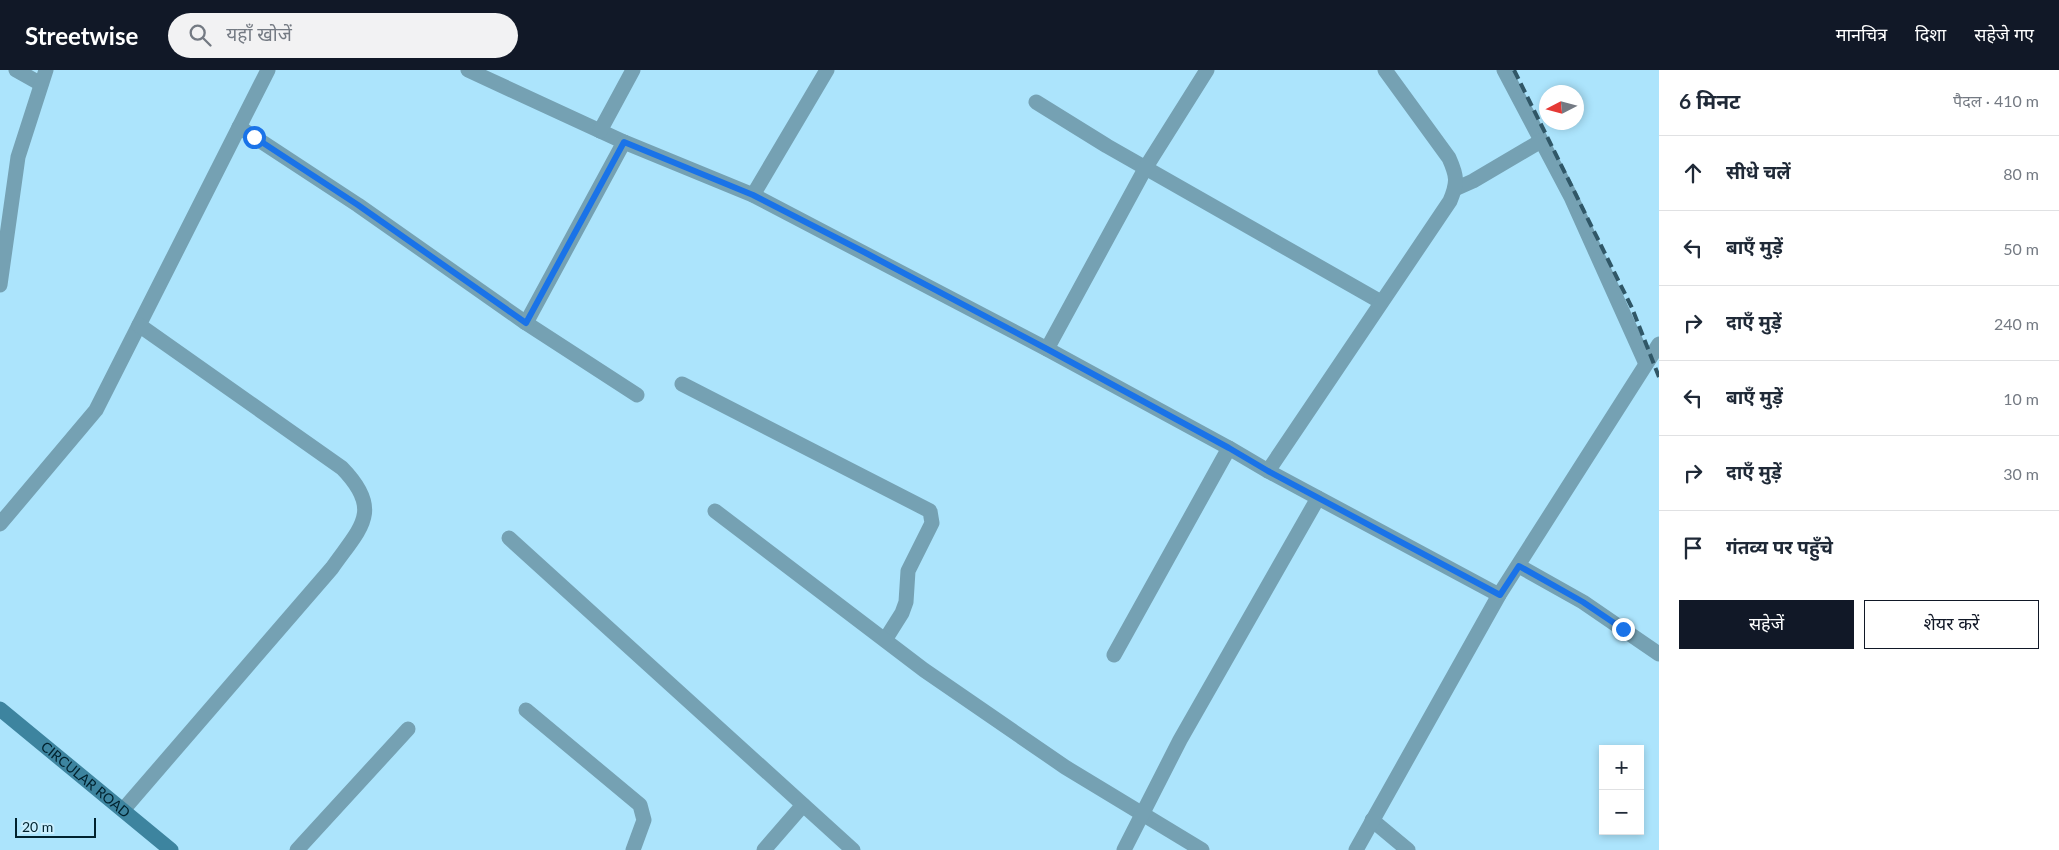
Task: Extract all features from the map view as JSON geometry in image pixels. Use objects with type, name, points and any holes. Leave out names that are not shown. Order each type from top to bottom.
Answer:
[{"type":"main road","name":"CIRCULAR ROAD","points":[[0,710],[171,850]]},
{"type":"street","points":[[0,285],[5,216],[18,157],[44,77],[16,70]]},
{"type":"street","points":[[0,524],[96,410],[268,70]]},
{"type":"street","points":[[468,70],[624,142],[753,195],[1047,349],[1268,471],[1500,595]]},
{"type":"street","points":[[600,131],[633,70]]},
{"type":"street","points":[[753,195],[828,70]]},
{"type":"street","points":[[1047,349],[1146,167],[1207,70]]},
{"type":"street","points":[[1268,471],[1450,201],[1455,189],[1456,172],[1449,158],[1385,70]]},
{"type":"street","points":[[1504,70],[1571,197],[1646,364]]},
{"type":"street","points":[[1036,102],[1381,302]]},
{"type":"street","points":[[239,127],[358,205],[526,323],[637,395]]},
{"type":"street","points":[[1455,189],[1473,181],[1542,141]]},
{"type":"street","points":[[526,323],[624,142]]},
{"type":"street","points":[[122,810],[332,568],[359,529],[366,514],[364,499],[357,483],[342,468],[139,325]]},
{"type":"street","points":[[1356,850],[1500,595],[1659,344]]},
{"type":"street","points":[[682,384],[930,511],[931,527],[908,571],[904,608],[885,640]]},
{"type":"street","points":[[1114,655],[1229,448]]},
{"type":"street","points":[[1124,850],[1180,740],[1318,498]]},
{"type":"street","points":[[714,511],[924,670],[1065,767],[1202,850]]},
{"type":"street","points":[[508,538],[854,850]]},
{"type":"street","points":[[1519,566],[1583,602],[1659,654]]},
{"type":"street","points":[[526,710],[640,805],[644,820],[634,850]]},
{"type":"street","points":[[297,850],[408,729]]},
{"type":"street","points":[[764,850],[803,805]]},
{"type":"street","points":[[1372,820],[1408,850]]},
{"type":"railway","points":[[1514,70],[1632,308],[1659,377]]},
{"type":"route","points":[[254,137],[358,205],[526,323],[624,142],[753,195],[864,252],[1500,595],[1519,566],[1583,602],[1623,629]]}]
